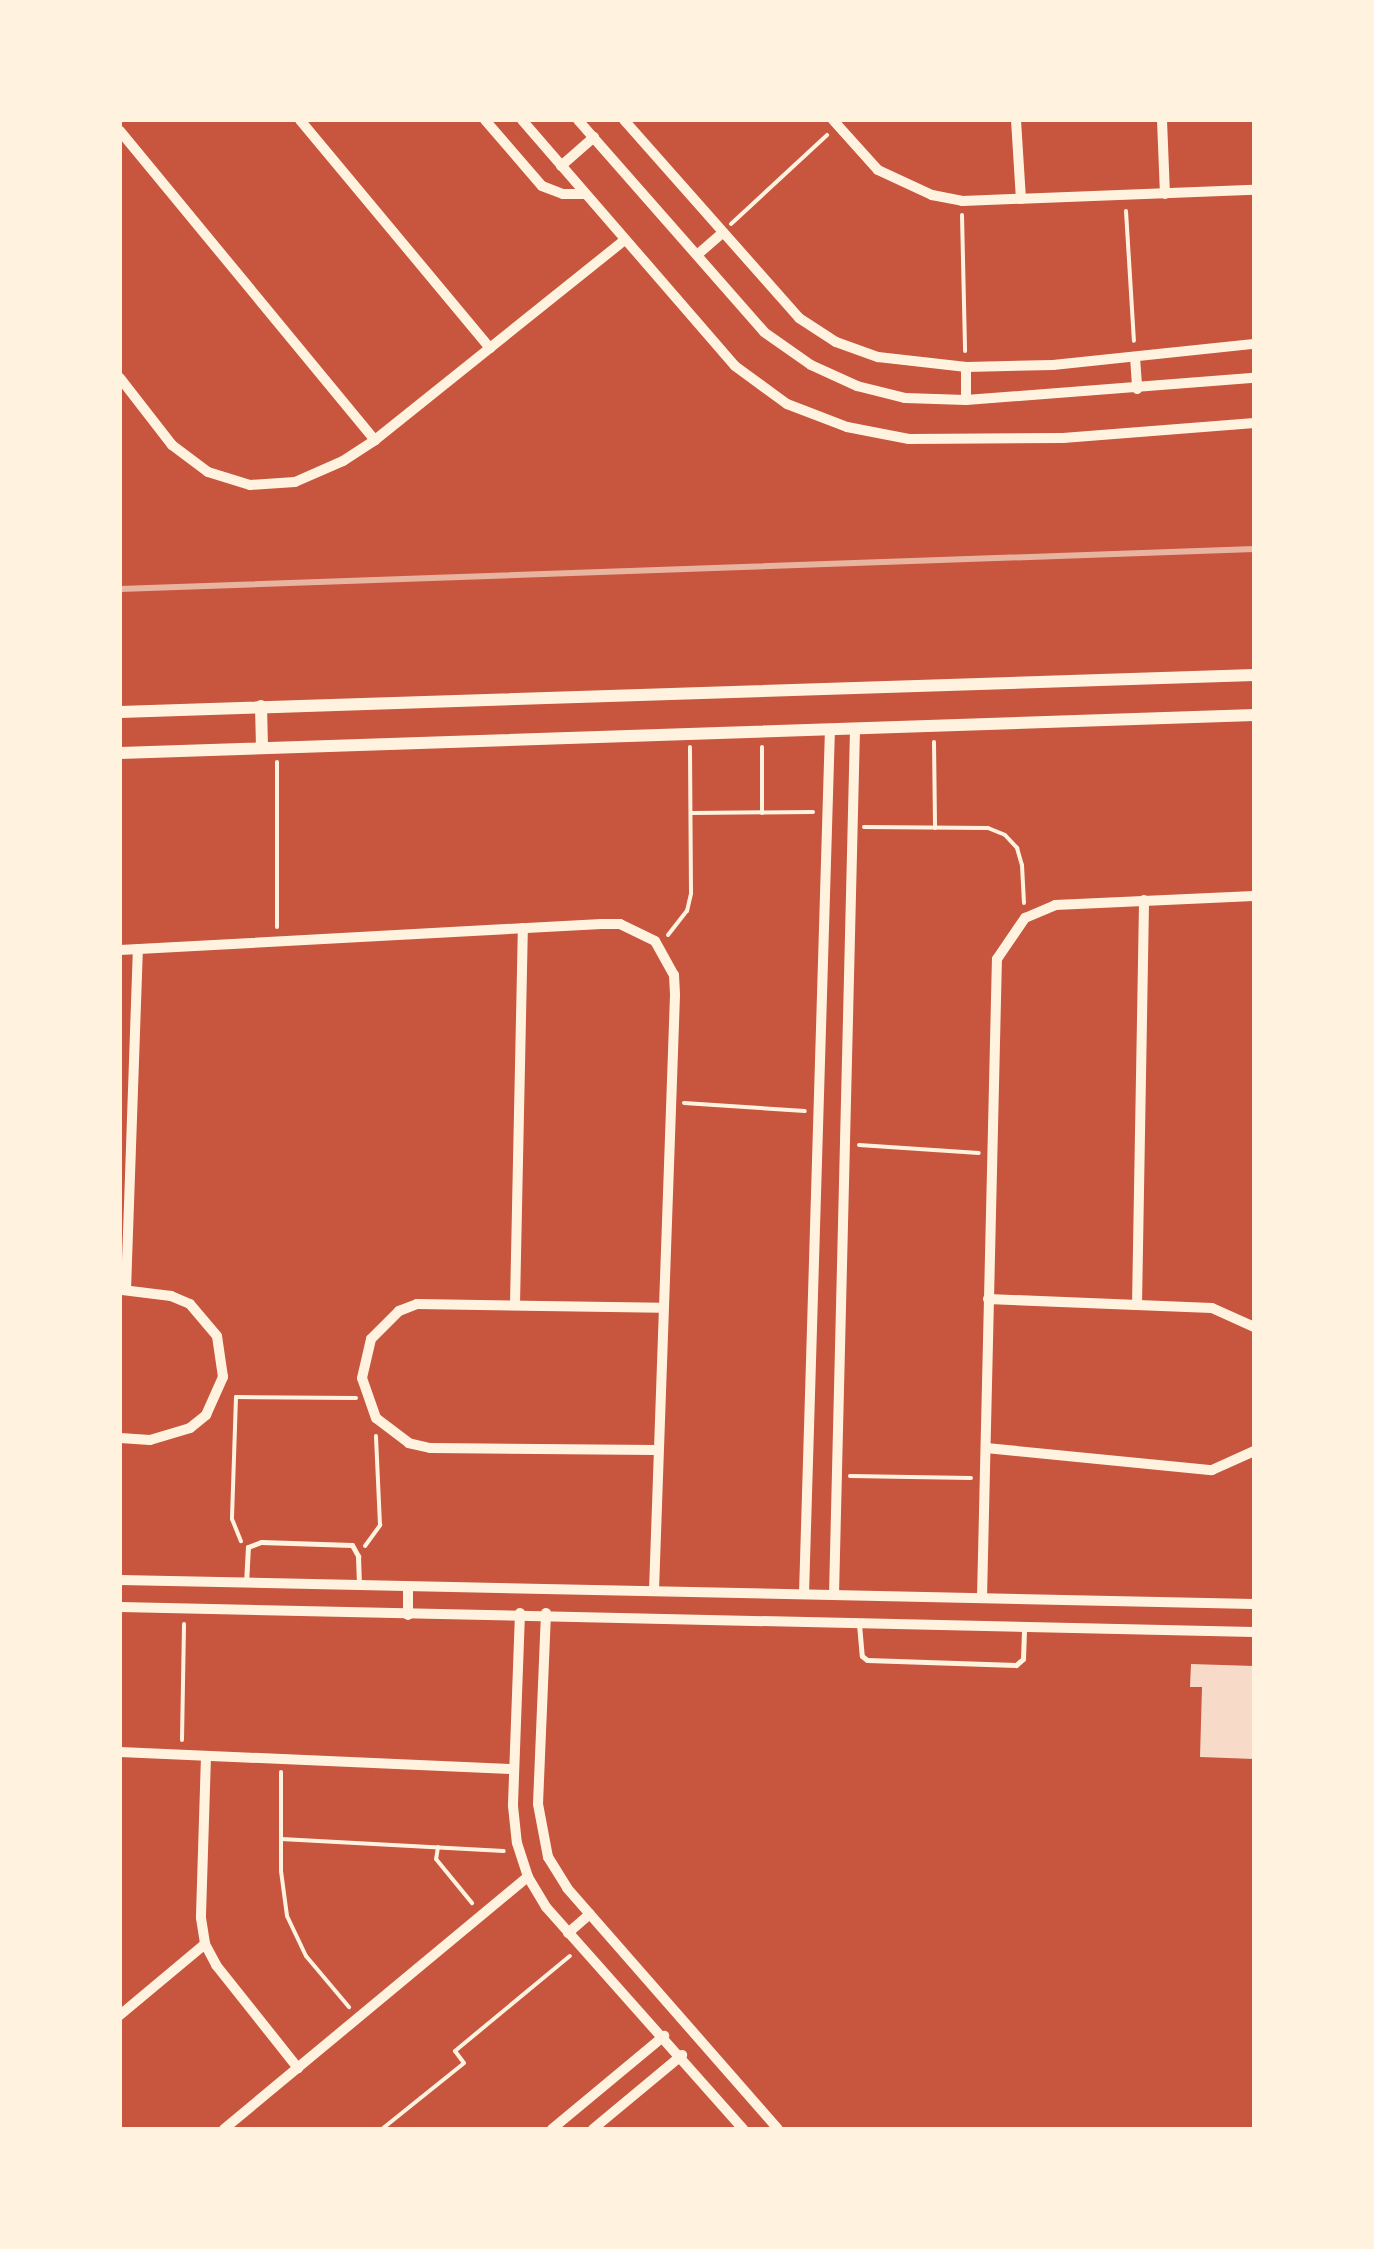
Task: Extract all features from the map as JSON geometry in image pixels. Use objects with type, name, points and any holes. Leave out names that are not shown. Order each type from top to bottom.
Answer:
[{"type":"street","points":[[300,120],[490,348]]},
{"type":"street","points":[[485,120],[542,186],[563,194],[585,194]]},
{"type":"street","points":[[522,120],[735,366],[787,404],[847,426],[910,439],[974,440],[1254,423]]},
{"type":"street","points":[[578,120],[764,332],[811,365],[857,386],[906,398],[966,400],[1254,378]]},
{"type":"street","points":[[624,120],[720,234],[799,318],[836,342],[878,357],[966,367],[1135,357],[1254,344]]},
{"type":"street","points":[[1016,120],[1021,199]]},
{"type":"street","points":[[1162,120],[1165,194]]},
{"type":"street","points":[[835,123],[878,170],[932,196],[962,201],[1254,190]]},
{"type":"street","points":[[120,131],[375,440]]},
{"type":"street","points":[[560,166],[594,137]]},
{"type":"street","points":[[697,256],[720,234]]},
{"type":"street","points":[[120,378],[172,445],[208,472],[250,485],[295,482],[343,461],[375,440],[626,240]]},
{"type":"street","points":[[1135,357],[1138,389]]},
{"type":"street","points":[[966,367],[966,400]]},
{"type":"street","points":[[120,712],[1254,674]]},
{"type":"street","points":[[261,706],[270,747]]},
{"type":"street","points":[[120,753],[1254,714]]},
{"type":"street","points":[[834,1595],[855,729]]},
{"type":"street","points":[[804,1594],[830,730]]},
{"type":"street","points":[[828,808],[853,804]]},
{"type":"street","points":[[982,1598],[994,975],[1004,944],[1025,918],[1055,905],[1254,896]]},
{"type":"street","points":[[1136,1305],[1144,900]]},
{"type":"street","points":[[120,950],[620,924],[654,940],[674,975],[654,1591]]},
{"type":"street","points":[[516,1304],[523,928]]},
{"type":"street","points":[[120,1438],[150,1440],[190,1428],[211,1406],[223,1377],[217,1336],[198,1311],[171,1296],[123,1290],[138,948]]},
{"type":"street","points":[[988,1298],[1212,1308],[1254,1328]]},
{"type":"street","points":[[656,1450],[430,1448],[390,1433],[376,1418],[366,1398],[364,1358],[371,1340],[399,1312],[437,1302],[661,1308]]},
{"type":"street","points":[[986,1448],[1212,1470],[1254,1451]]},
{"type":"street","points":[[808,1514],[835,1516]]},
{"type":"street","points":[[120,1580],[246,1586],[1254,1604]]},
{"type":"street","points":[[408,1588],[408,1615]]},
{"type":"street","points":[[916,1623],[917,1597]]},
{"type":"street","points":[[120,1607],[408,1615],[546,1613],[1254,1632]]},
{"type":"street","points":[[520,1613],[514,1824],[528,1878],[568,1933],[682,2055],[743,2129]]},
{"type":"street","points":[[546,1613],[538,1804],[542,1840],[556,1873],[778,2129]]},
{"type":"street","points":[[517,1691],[543,1694]]},
{"type":"street","points":[[120,1752],[514,1769]]},
{"type":"street","points":[[206,1756],[201,1918],[205,1944],[298,2068]]},
{"type":"street","points":[[224,2129],[528,1878]]},
{"type":"street","points":[[568,1933],[590,1914]]},
{"type":"street","points":[[120,2015],[205,1944]]},
{"type":"street","points":[[552,2129],[664,2036]]},
{"type":"street","points":[[593,2129],[682,2055]]},
{"type":"street","points":[[604,2086],[621,2106]]},
{"type":"lane","points":[[246,1586],[248,1548],[278,1542],[345,1543],[356,1549],[359,1587]]},
{"type":"lane","points":[[858,1622],[862,1656],[868,1660],[1016,1664],[1023,1659],[1024,1626]]},
{"type":"path","points":[[720,234],[835,123]]},
{"type":"path","points":[[1125,196],[1135,357]]},
{"type":"path","points":[[962,201],[966,367]]},
{"type":"path","points":[[934,726],[934,828]]},
{"type":"path","points":[[762,732],[762,812]]},
{"type":"path","points":[[654,940],[667,936],[687,910],[690,734]]},
{"type":"path","points":[[270,747],[277,941]]},
{"type":"path","points":[[690,813],[828,808]]},
{"type":"path","points":[[852,827],[988,828],[1004,835],[1016,848],[1022,865],[1025,918]]},
{"type":"path","points":[[672,1102],[820,1112]]},
{"type":"path","points":[[844,1144],[991,1154]]},
{"type":"path","points":[[248,1548],[236,1535],[232,1518],[236,1397],[366,1398]]},
{"type":"path","points":[[356,1549],[372,1542],[380,1525],[376,1418]]},
{"type":"path","points":[[836,1476],[986,1478]]},
{"type":"path","points":[[182,1755],[184,1610]]},
{"type":"path","points":[[280,1759],[282,1894],[295,1936],[358,2018]]},
{"type":"path","points":[[281,1840],[519,1852]]},
{"type":"path","points":[[438,1846],[436,1860],[482,1916]]},
{"type":"path","points":[[382,2129],[464,2063],[454,2051],[581,1947]]},
{"type":"building","points":[[1191,1664],[1254,1666],[1254,1759],[1200,1757],[1202,1687],[1190,1687]]},
{"type":"railway","points":[[120,589],[1254,549]]}]
